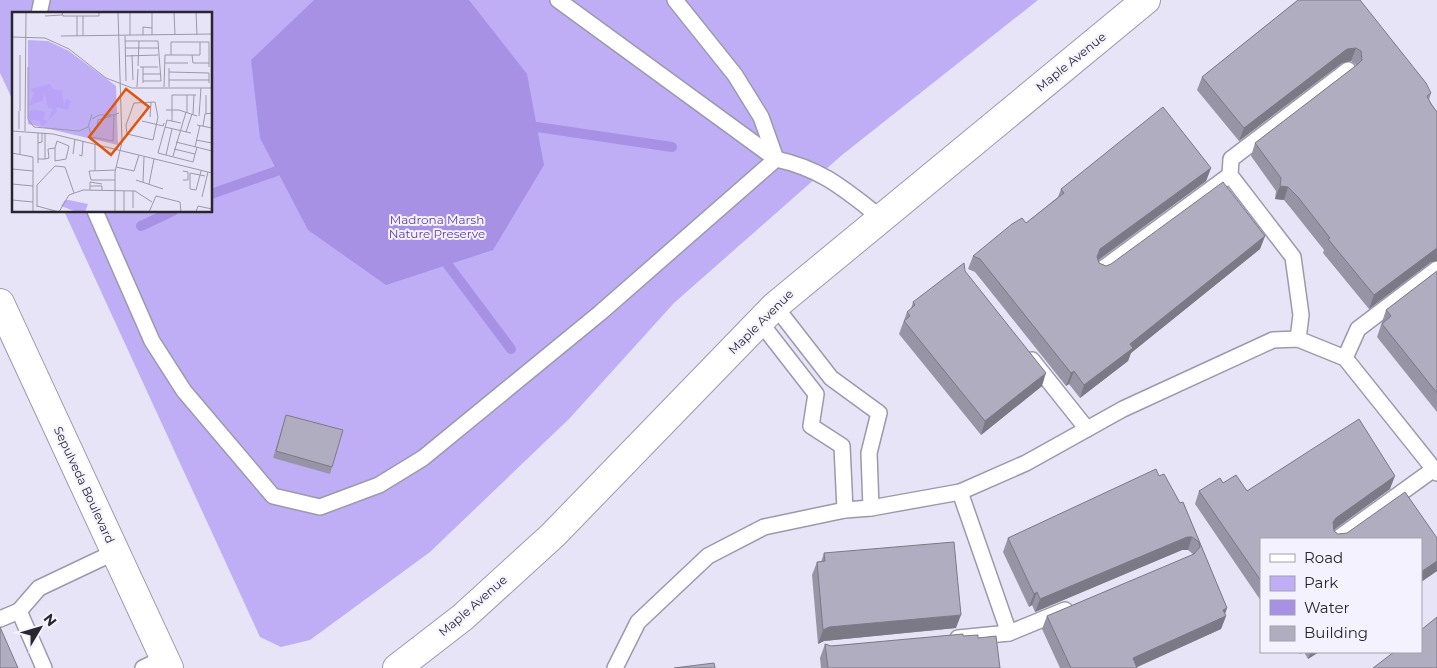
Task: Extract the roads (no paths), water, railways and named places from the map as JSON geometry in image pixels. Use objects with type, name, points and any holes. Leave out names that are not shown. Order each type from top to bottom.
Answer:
[{"type":"street","name":"Maple Avenue","points":[[397,668],[462,617],[552,536],[767,314],[880,217],[1146,0]]},
{"type":"street","name":"Sepulveda Boulevard","points":[[0,303],[115,552],[159,665]]},
{"type":"lane","points":[[558,0],[776,158],[802,165],[830,179],[880,217]]},
{"type":"lane","points":[[675,0],[735,75],[761,117],[776,158]]},
{"type":"lane","points":[[1298,339],[1301,315],[1293,257],[1230,175],[1230,159],[1348,70]]},
{"type":"lane","points":[[95,212],[152,341],[184,391],[272,496],[320,507],[379,485],[423,458],[600,313],[776,158]]},
{"type":"lane","points":[[1102,270],[1230,175]]},
{"type":"lane","points":[[1345,358],[1358,329],[1437,268]]},
{"type":"lane","points":[[767,314],[831,378],[879,413],[869,454],[871,508]]},
{"type":"lane","points":[[767,314],[816,394],[811,426],[842,446],[845,510]]},
{"type":"lane","points":[[615,668],[638,622],[708,556],[764,527],[845,510],[871,508],[960,492],[1026,463],[1123,409],[1273,340],[1298,339],[1345,358],[1436,471],[1339,538]]},
{"type":"lane","points":[[1022,346],[1087,429]]},
{"type":"lane","points":[[960,492],[1009,633]]},
{"type":"lane","points":[[0,619],[19,611],[39,588],[115,552]]},
{"type":"lane","points":[[941,639],[1009,633],[1080,604]]},
{"type":"lane","points":[[19,611],[44,668]]},
{"type":"water","points":[[314,0],[469,0],[527,74],[544,165],[493,250],[386,285],[308,230],[260,138],[251,60]]},
{"type":"waterway","points":[[537,127],[672,147]]},
{"type":"waterway","points":[[212,194],[277,171]]},
{"type":"waterway","points":[[141,226],[171,212]]},
{"type":"waterway","points":[[448,265],[511,349]]},
{"type":"park label","name":"Madrona Marsh Nature Preserve","points":[[437,227]]}]
